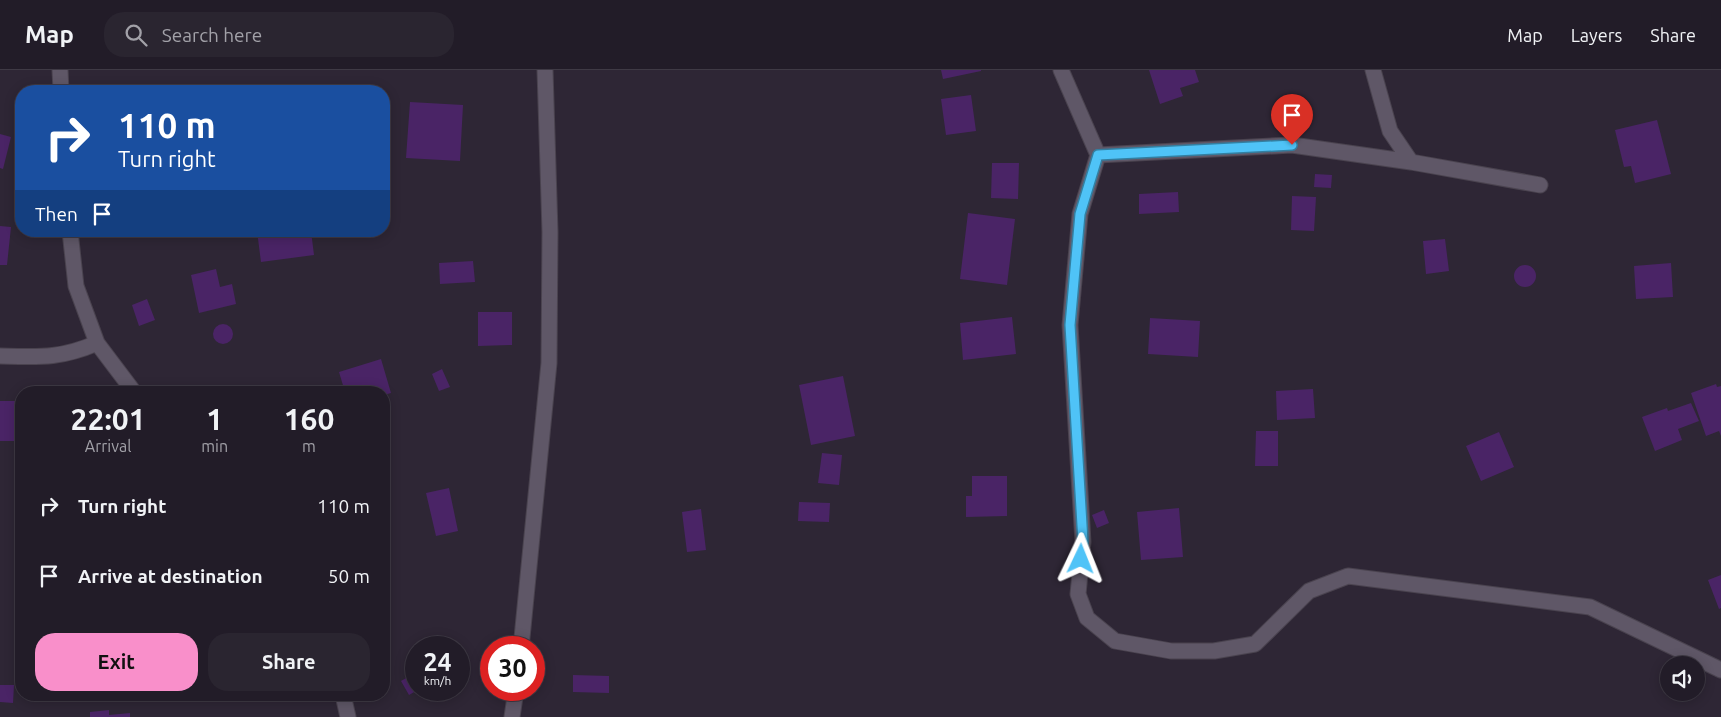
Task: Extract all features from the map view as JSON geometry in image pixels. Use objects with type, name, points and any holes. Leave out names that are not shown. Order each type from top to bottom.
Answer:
[{"type":"street","points":[[60,70],[61,85]]},
{"type":"street","points":[[522,636],[549,363],[549,204],[545,70]]},
{"type":"street","points":[[1061,70],[1098,155],[1080,214],[1070,325],[1083,542],[1078,594],[1087,618],[1115,641],[1171,651],[1214,651],[1255,644],[1309,592],[1348,576],[1590,607],[1721,670]]},
{"type":"street","points":[[1373,70],[1390,131],[1411,162]]},
{"type":"street","points":[[1098,155],[1292,145],[1411,162],[1540,184]]},
{"type":"street","points":[[71,237],[76,286],[97,343],[129,386]]},
{"type":"street","points":[[0,356],[48,358],[75,353],[97,343]]},
{"type":"street","points":[[344,701],[348,717]]},
{"type":"street","points":[[512,717],[514,701]]},
{"type":"building","points":[[941,70],[981,70],[981,71],[943,79]]},
{"type":"building","points":[[1149,70],[1195,70],[1199,82],[1180,88],[1183,96],[1160,104]]},
{"type":"building","points":[[971,95],[976,131],[946,135],[941,99]]},
{"type":"building","points":[[410,102],[463,105],[460,161],[406,158]]},
{"type":"building","points":[[1657,120],[1671,174],[1635,183],[1631,166],[1624,167],[1615,130]]},
{"type":"building","points":[[0,134],[11,137],[3,169],[0,168]]},
{"type":"building","points":[[992,163],[1019,163],[1018,199],[991,198]]},
{"type":"building","points":[[1315,174],[1332,175],[1331,188],[1314,187]]},
{"type":"building","points":[[1178,192],[1179,212],[1139,214],[1139,194]]},
{"type":"building","points":[[1292,196],[1316,197],[1314,231],[1291,230]]},
{"type":"building","points":[[968,213],[1015,219],[1007,285],[960,279]]},
{"type":"building","points":[[0,226],[11,227],[7,265],[0,265]]},
{"type":"building","points":[[258,237],[312,237],[314,255],[261,262]]},
{"type":"building","points":[[1445,239],[1449,271],[1426,274],[1423,241]]},
{"type":"building","points":[[473,261],[475,282],[440,284],[439,263]]},
{"type":"building","points":[[1671,263],[1673,297],[1636,299],[1634,266]]},
{"type":"building","points":[[1525,265],[1533,268],[1536,276],[1533,284],[1525,287],[1517,284],[1514,276],[1517,268]]},
{"type":"building","points":[[216,269],[220,287],[232,284],[236,304],[199,313],[191,275]]},
{"type":"building","points":[[147,299],[155,320],[139,326],[132,305]]},
{"type":"building","points":[[478,312],[512,312],[512,345],[478,346]]},
{"type":"building","points":[[1012,317],[1016,354],[963,360],[960,323]]},
{"type":"building","points":[[1150,318],[1200,321],[1198,357],[1148,354]]},
{"type":"building","points":[[223,324],[230,327],[233,334],[230,341],[223,344],[216,341],[213,334],[216,327]]},
{"type":"building","points":[[381,359],[389,386],[343,386],[339,372]]},
{"type":"building","points":[[442,369],[450,387],[439,391],[432,374]]},
{"type":"building","points":[[843,376],[855,436],[811,445],[799,385]]},
{"type":"building","points":[[1716,384],[1717,387],[1721,386],[1721,436],[1719,431],[1706,436],[1691,393]]},
{"type":"building","points":[[1313,389],[1315,418],[1277,420],[1276,391]]},
{"type":"building","points":[[0,401],[15,401],[15,441],[0,441]]},
{"type":"building","points":[[1691,403],[1699,421],[1678,429],[1682,440],[1655,451],[1642,417],[1667,408],[1668,411]]},
{"type":"building","points":[[1256,431],[1278,431],[1278,466],[1255,466]]},
{"type":"building","points":[[1499,432],[1514,467],[1481,481],[1466,446]]},
{"type":"building","points":[[822,453],[842,455],[839,485],[818,483]]},
{"type":"building","points":[[972,476],[1007,476],[1007,516],[966,517],[966,496],[972,496]]},
{"type":"building","points":[[449,488],[458,531],[436,536],[426,493]]},
{"type":"building","points":[[799,502],[830,503],[829,522],[798,521]]},
{"type":"building","points":[[1179,508],[1183,557],[1141,560],[1137,512]]},
{"type":"building","points":[[701,509],[706,550],[687,552],[682,512]]},
{"type":"building","points":[[1104,510],[1109,523],[1097,528],[1092,515]]},
{"type":"building","points":[[1721,575],[1721,608],[1719,609],[1708,580]]},
{"type":"building","points":[[573,675],[609,676],[609,693],[573,692]]},
{"type":"building","points":[[405,679],[405,688],[401,681]]},
{"type":"building","points":[[0,685],[14,685],[13,703],[0,702]]},
{"type":"building","points":[[109,710],[109,715],[130,713],[130,717],[90,717],[90,712]]},
{"type":"route","points":[[1081,559],[1083,542],[1070,325],[1080,214],[1098,155],[1292,145]]}]
